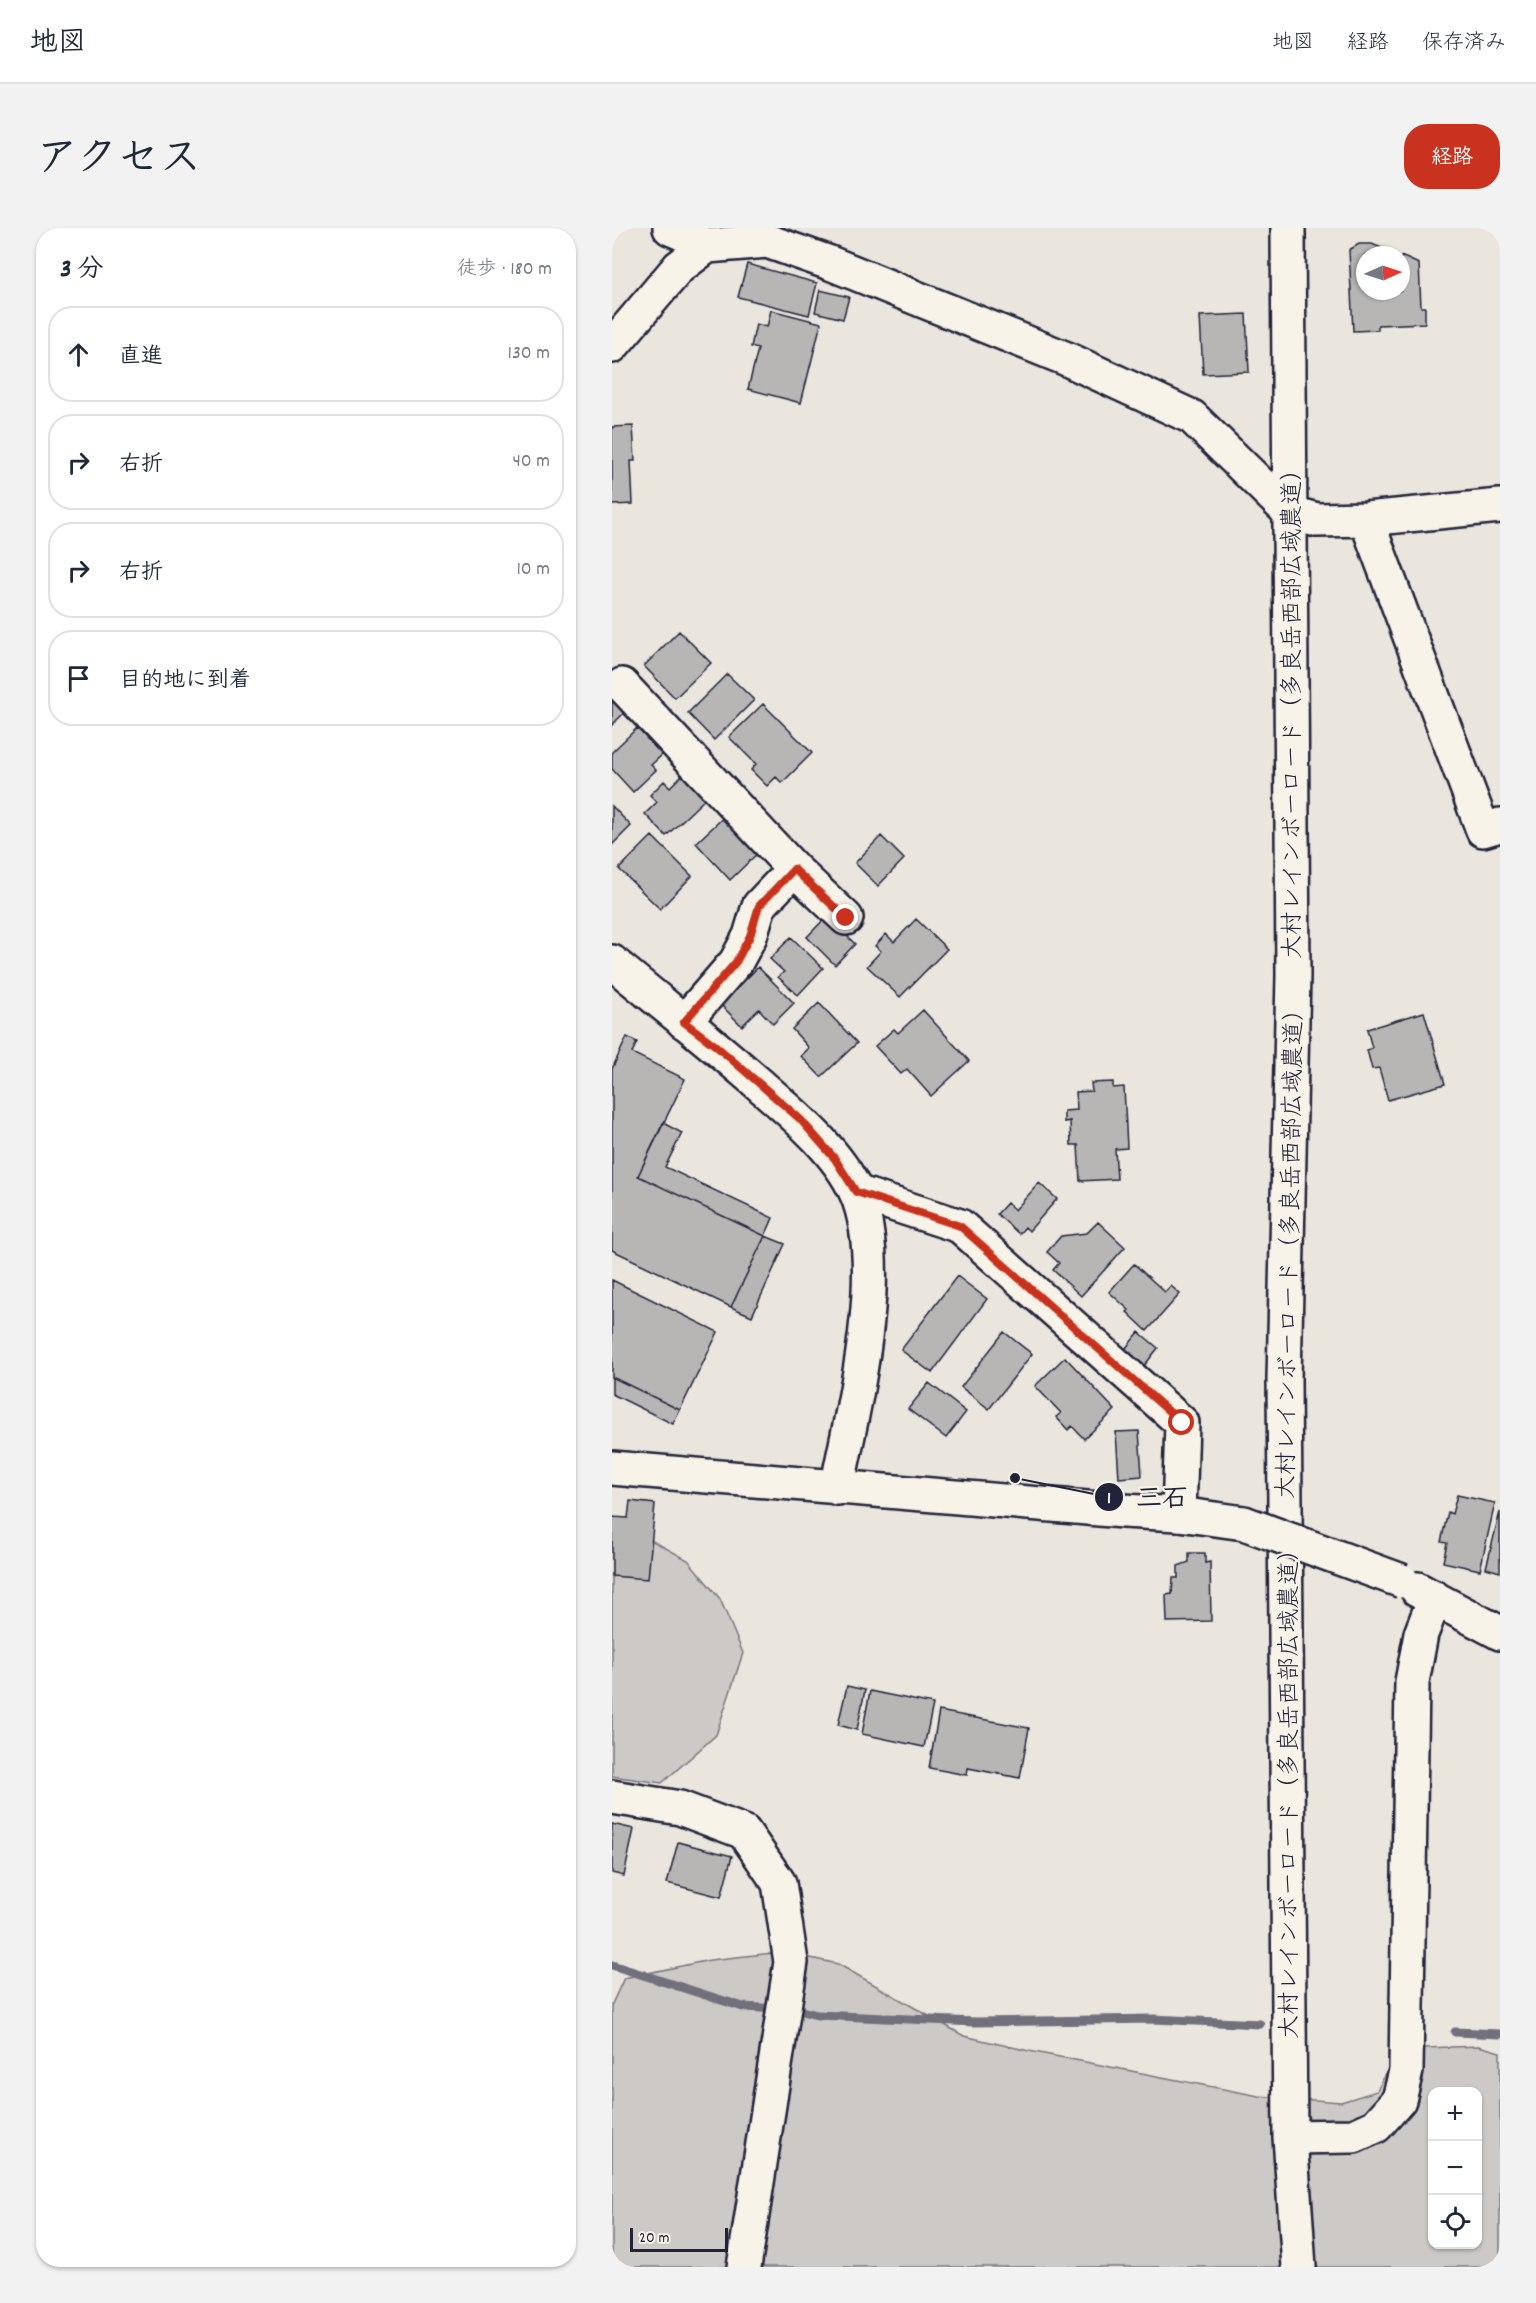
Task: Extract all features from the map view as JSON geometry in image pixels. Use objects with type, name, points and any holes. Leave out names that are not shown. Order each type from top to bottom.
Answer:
[{"type":"street","points":[[670,228],[707,246]]},
{"type":"street","name":"大村レインボーロード（多良岳西部広域農道）","points":[[1288,228],[1293,975],[1284,1379],[1290,2137],[1299,2267]]},
{"type":"street","points":[[612,346],[679,267],[707,246],[767,241],[830,263],[1067,359],[1192,417],[1290,513],[1317,520],[1366,519],[1500,506]]},
{"type":"street","points":[[1366,519],[1483,830],[1500,825]]},
{"type":"street","points":[[622,685],[794,869],[846,918]]},
{"type":"street","points":[[684,1022],[736,962],[750,936],[759,906],[794,869]]},
{"type":"street","points":[[612,962],[716,1046],[800,1119],[835,1159],[856,1192],[867,1233],[870,1278],[861,1369],[837,1488]]},
{"type":"street","points":[[856,1192],[960,1226],[1182,1423],[1179,1514]]},
{"type":"street","points":[[612,1468],[1179,1514],[1244,1523],[1402,1581],[1500,1633]]},
{"type":"street","points":[[1290,2137],[1354,2136],[1376,2126],[1399,2100],[1406,2071],[1412,1682],[1421,1634],[1435,1598]]},
{"type":"street","points":[[612,1797],[680,1808],[744,1832],[779,1883],[791,1962],[744,2267]]},
{"type":"shaded area","points":[[612,1519],[688,1560],[720,1599],[743,1653],[716,1735],[662,1783],[612,1776]]},
{"type":"shaded area","points":[[783,1952],[838,1964],[964,2036],[1259,2096],[1341,2102],[1377,2091],[1398,2049],[1479,2046],[1500,2052],[1500,2267],[612,2267],[612,2004],[624,1978],[710,1960]]},
{"type":"building","points":[[1359,244],[1377,246],[1356,246],[1356,300],[1410,300],[1410,260],[1419,264],[1421,307],[1425,307],[1425,323],[1378,325],[1378,330],[1353,331],[1349,250]]},
{"type":"building","points":[[747,264],[817,283],[809,315],[738,297]]},
{"type":"building","points":[[820,290],[849,297],[843,319],[815,312]]},
{"type":"building","points":[[771,310],[821,323],[801,403],[748,389],[758,349],[751,347],[756,324],[767,327]]},
{"type":"building","points":[[1246,314],[1249,372],[1203,374],[1200,316]]},
{"type":"building","points":[[633,426],[635,461],[631,461],[633,504],[612,505],[612,427]]},
{"type":"building","points":[[679,631],[711,663],[675,698],[644,666]]},
{"type":"building","points":[[727,674],[754,700],[714,740],[688,713]]},
{"type":"building","points":[[612,696],[626,711],[612,725]]},
{"type":"building","points":[[763,704],[812,753],[782,783],[776,777],[767,786],[751,770],[756,764],[729,737]]},
{"type":"building","points":[[637,728],[662,755],[651,765],[656,770],[633,792],[612,769],[612,752]]},
{"type":"building","points":[[684,773],[707,797],[666,836],[645,814],[657,802],[650,795],[664,781],[670,787]]},
{"type":"building","points":[[612,806],[631,826],[612,845]]},
{"type":"building","points":[[726,815],[761,850],[730,880],[696,843]]},
{"type":"building","points":[[652,836],[692,876],[660,909],[619,869]]},
{"type":"building","points":[[881,836],[904,859],[878,886],[855,863]]},
{"type":"building","points":[[827,916],[855,944],[835,965],[807,937]]},
{"type":"building","points":[[916,919],[947,949],[900,997],[867,966],[881,951],[875,946],[886,934],[894,942]]},
{"type":"building","points":[[791,937],[823,968],[798,995],[778,977],[784,972],[770,959]]},
{"type":"building","points":[[758,967],[794,1003],[773,1024],[759,1009],[742,1026],[721,1005]]},
{"type":"building","points":[[819,1003],[857,1043],[821,1077],[801,1056],[809,1048],[792,1029]]},
{"type":"building","points":[[923,1010],[969,1061],[931,1096],[907,1069],[901,1074],[875,1046],[894,1029],[898,1033]]},
{"type":"building","points":[[1424,1012],[1445,1084],[1388,1100],[1379,1068],[1372,1069],[1367,1050],[1372,1048],[1367,1029]]},
{"type":"building","points":[[627,1037],[637,1042],[632,1053],[685,1079],[638,1176],[765,1236],[731,1307],[612,1250],[612,1069]]},
{"type":"building","points":[[1113,1082],[1113,1088],[1124,1087],[1127,1148],[1115,1149],[1117,1179],[1080,1181],[1078,1145],[1071,1145],[1070,1121],[1064,1122],[1064,1111],[1077,1110],[1076,1092],[1092,1091],[1091,1083]]},
{"type":"building","points":[[663,1123],[682,1133],[665,1167],[773,1218],[765,1236],[638,1176]]},
{"type":"building","points":[[1039,1183],[1057,1199],[1029,1231],[1025,1227],[1019,1234],[997,1214],[1007,1203],[1015,1210]]},
{"type":"building","points":[[1098,1222],[1125,1247],[1081,1296],[1053,1270],[1059,1263],[1047,1252],[1061,1236],[1087,1233]]},
{"type":"building","points":[[765,1236],[785,1244],[752,1316],[731,1307]]},
{"type":"building","points":[[1134,1264],[1165,1292],[1171,1286],[1180,1294],[1147,1331],[1109,1292]]},
{"type":"building","points":[[957,1276],[987,1299],[932,1373],[901,1350]]},
{"type":"building","points":[[612,1280],[718,1332],[680,1410],[612,1377]]},
{"type":"building","points":[[1004,1332],[1032,1354],[989,1409],[961,1387]]},
{"type":"building","points":[[1139,1332],[1158,1348],[1144,1366],[1125,1349]]},
{"type":"building","points":[[1065,1357],[1115,1410],[1084,1439],[1072,1426],[1068,1430],[1056,1417],[1061,1413],[1035,1386]]},
{"type":"building","points":[[612,1377],[680,1410],[673,1424],[612,1394]]},
{"type":"building","points":[[929,1383],[966,1412],[946,1438],[908,1409]]},
{"type":"building","points":[[1139,1431],[1142,1476],[1119,1478],[1116,1432]]},
{"type":"building","points":[[1457,1495],[1495,1503],[1480,1570],[1443,1562],[1447,1543],[1441,1542],[1448,1512],[1452,1514]]},
{"type":"building","points":[[630,1501],[655,1504],[648,1579],[612,1576],[612,1517],[628,1518]]},
{"type":"building","points":[[1500,1512],[1500,1572],[1486,1568]]},
{"type":"building","points":[[1189,1553],[1205,1553],[1205,1563],[1210,1562],[1211,1621],[1167,1622],[1166,1595],[1172,1594],[1173,1578],[1178,1578],[1178,1566],[1189,1562]]},
{"type":"building","points":[[847,1686],[865,1690],[857,1730],[838,1725]]},
{"type":"building","points":[[870,1691],[933,1704],[924,1747],[862,1734]]},
{"type":"building","points":[[939,1711],[1029,1728],[1020,1778],[968,1768],[967,1775],[929,1768]]},
{"type":"building","points":[[612,1824],[634,1829],[624,1876],[612,1873]]},
{"type":"building","points":[[678,1842],[732,1856],[721,1897],[667,1883]]},
{"type":"waterway","points":[[612,1965],[743,2007],[798,2010],[817,2015],[976,2022],[1153,2019],[1260,2024]]},
{"type":"waterway","points":[[1455,2032],[1500,2034]]},
{"type":"place","name":"三石","points":[[1015,1478]]},
{"type":"route","points":[[846,918],[794,869],[759,906],[750,936],[736,962],[684,1022],[716,1046],[800,1119],[835,1159],[856,1192],[960,1226],[1182,1423]]}]
